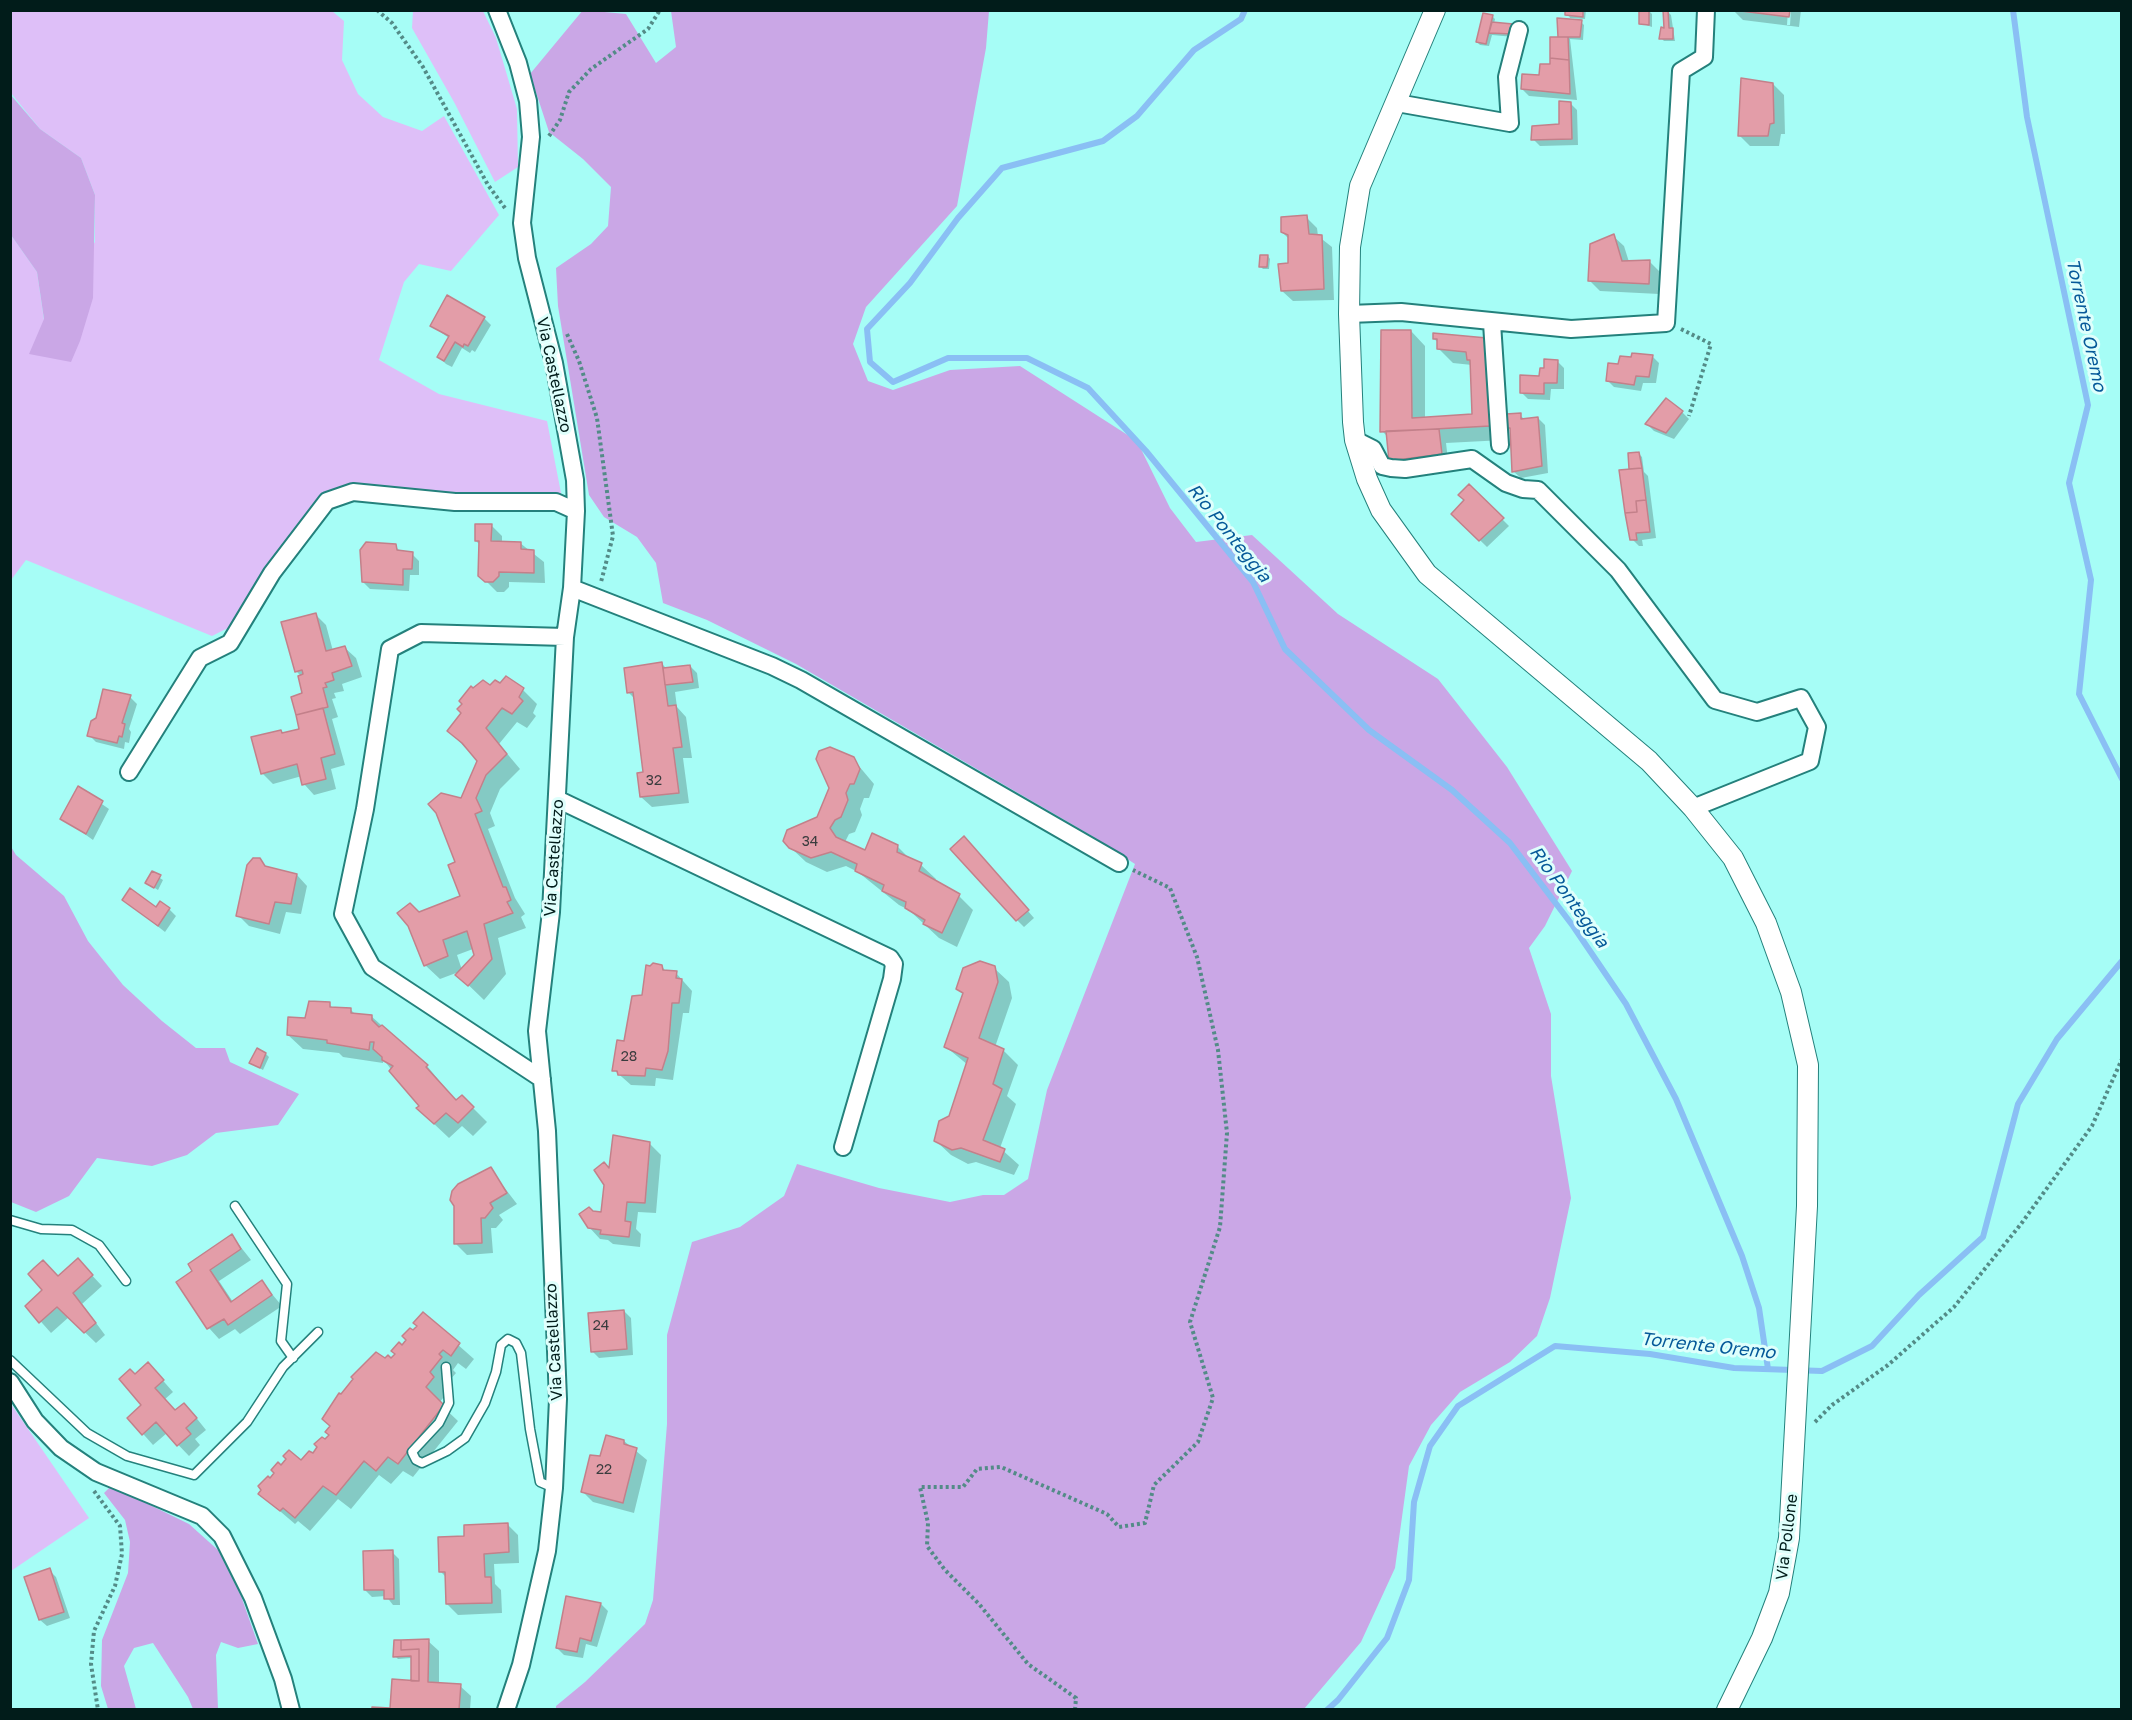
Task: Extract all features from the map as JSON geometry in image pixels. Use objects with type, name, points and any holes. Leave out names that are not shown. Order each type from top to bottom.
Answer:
[{"type":"street","name":"Via Castellazzo","points":[[497,10],[518,63],[528,100],[531,136],[522,223],[527,258],[554,363],[575,480],[576,511],[572,588],[566,637],[551,912],[537,1031],[542,1079],[558,1400],[554,1488],[547,1551],[520,1665],[506,1710]]},
{"type":"street","name":"Via Pollone","points":[[1435,10],[1360,186],[1350,247],[1349,314],[1354,431],[1381,510],[1427,574],[1649,761],[1693,808],[1733,858],[1766,923],[1791,992],[1808,1065],[1808,1206],[1789,1538],[1779,1593],[1762,1638],[1727,1710]]},
{"type":"street","points":[[1349,314],[1401,312],[1492,323],[1571,329],[1666,323],[1681,71],[1704,57],[1706,10]]},
{"type":"street","points":[[1396,103],[1510,123],[1507,77],[1519,30]]},
{"type":"street","points":[[1492,323],[1500,445]]},
{"type":"street","points":[[1354,431],[1373,449],[1382,466],[1405,469],[1472,459],[1506,483],[1523,489],[1538,490],[1618,570],[1715,700],[1757,712],[1801,698],[1817,727],[1810,761],[1693,808]]},
{"type":"street","points":[[129,772],[200,658],[230,643],[272,573],[327,501],[353,492],[455,502],[556,502],[576,511]]},
{"type":"street","points":[[572,588],[772,666],[801,680],[1119,863]]},
{"type":"street","points":[[542,1079],[372,967],[343,914],[364,808],[390,649],[421,633],[566,637]]},
{"type":"street","points":[[557,799],[890,958],[894,964],[892,979],[843,1147]]},
{"type":"street","points":[[10,1382],[35,1421],[61,1448],[96,1472],[202,1516],[222,1536],[253,1598],[283,1679],[291,1710]]},
{"type":"lane","points":[[235,1206],[287,1284],[281,1316],[281,1341],[293,1358]]},
{"type":"lane","points":[[10,1220],[41,1229],[72,1230],[99,1245],[126,1281]]},
{"type":"lane","points":[[10,1360],[87,1433],[127,1456],[194,1475],[247,1422],[293,1358],[318,1332]]},
{"type":"lane","points":[[446,1367],[449,1404],[439,1423],[412,1452],[416,1460],[422,1463],[447,1451],[465,1438],[485,1403],[496,1372],[501,1345],[508,1339],[516,1342],[521,1353],[530,1429],[540,1482],[554,1488]]},
{"type":"path","points":[[377,10],[392,23],[423,67],[488,185],[511,216],[522,223]]},
{"type":"path","points":[[528,162],[560,120],[569,92],[591,69],[648,29],[660,10]]},
{"type":"path","points":[[1666,323],[1711,344],[1689,416]]},
{"type":"path","points":[[564,329],[579,361],[597,418],[613,536],[598,598]]},
{"type":"path","points":[[1075,1710],[1076,1698],[1028,1664],[979,1604],[945,1570],[927,1546],[928,1523],[920,1487],[963,1487],[977,1469],[1001,1467],[1107,1514],[1119,1527],[1145,1522],[1154,1485],[1198,1442],[1213,1398],[1190,1322],[1220,1227],[1227,1133],[1218,1050],[1197,957],[1170,888],[1119,863]]},
{"type":"path","points":[[1796,1440],[1832,1405],[1888,1365],[1954,1307],[2020,1224],[2091,1126],[2121,1059]]},
{"type":"path","points":[[92,1490],[120,1526],[122,1554],[115,1586],[94,1631],[91,1664],[96,1708]]},
{"type":"shaded area","points":[[583,10],[626,14],[656,63],[676,47],[671,11],[989,11],[986,48],[957,206],[866,307],[853,344],[868,381],[893,390],[950,370],[1020,366],[1137,441],[1170,508],[1196,542],[1252,535],[1338,614],[1438,679],[1507,767],[1572,871],[1545,926],[1529,948],[1551,1014],[1551,1076],[1571,1198],[1550,1298],[1537,1336],[1510,1362],[1460,1392],[1431,1425],[1409,1466],[1395,1568],[1361,1642],[1304,1709],[556,1709],[556,1706],[585,1682],[645,1624],[653,1600],[667,1424],[667,1335],[692,1242],[740,1227],[784,1196],[797,1164],[879,1188],[950,1202],[983,1195],[1004,1195],[1028,1179],[1047,1090],[1135,864],[1092,836],[796,664],[707,620],[663,603],[656,563],[637,537],[604,517],[589,495],[558,306],[556,268],[591,244],[608,226],[611,187],[583,159],[549,132],[530,74]]},
{"type":"shaded area","points":[[11,11],[332,11],[344,21],[342,60],[358,94],[383,117],[422,131],[444,116],[499,215],[451,271],[419,264],[404,282],[379,360],[439,394],[547,421],[562,498],[450,496],[362,484],[340,486],[318,500],[279,549],[228,628],[212,636],[26,560],[11,580],[11,235],[37,272],[44,320],[95,242],[95,195],[81,158],[40,129],[11,93]]},
{"type":"shaded area","points":[[413,11],[483,11],[496,38],[517,109],[518,167],[495,182],[454,102],[412,28]]},
{"type":"shaded area","points":[[10,94],[40,129],[81,158],[95,195],[93,298],[71,362],[29,354],[44,319],[37,272],[11,235]]},
{"type":"shaded area","points":[[10,845],[16,855],[64,896],[88,941],[123,985],[162,1021],[196,1048],[225,1048],[230,1062],[299,1094],[278,1125],[216,1133],[187,1155],[152,1166],[97,1158],[69,1196],[36,1212],[11,1202]]},
{"type":"shaded area","points":[[11,1404],[89,1518],[10,1571]]},
{"type":"shaded area","points":[[111,1486],[189,1524],[218,1550],[241,1596],[258,1644],[238,1648],[221,1642],[216,1655],[218,1709],[193,1709],[188,1697],[153,1643],[134,1648],[124,1666],[136,1709],[108,1709],[101,1686],[102,1640],[128,1573],[130,1542],[125,1520],[104,1493]]},
{"type":"building","points":[[1565,10],[1583,10],[1583,17],[1565,15]]},
{"type":"building","points":[[1639,10],[1649,10],[1649,25],[1639,24]]},
{"type":"building","points":[[1663,10],[1668,10],[1669,28],[1673,28],[1673,39],[1659,39],[1661,27],[1664,28]]},
{"type":"building","points":[[1733,10],[1790,10],[1789,17]]},
{"type":"building","points":[[1483,13],[1493,15],[1486,44],[1476,42]]},
{"type":"building","points":[[1557,18],[1582,20],[1580,37],[1558,37]]},
{"type":"building","points":[[1492,22],[1513,24],[1512,34],[1489,33]]},
{"type":"building","points":[[1550,37],[1568,37],[1569,60],[1550,58]]},
{"type":"building","points":[[1550,58],[1569,60],[1570,94],[1521,89],[1522,74],[1539,75],[1540,64],[1550,64]]},
{"type":"building","points":[[1741,78],[1773,83],[1774,123],[1770,124],[1768,136],[1738,136]]},
{"type":"building","points":[[1559,101],[1571,102],[1572,139],[1531,140],[1532,126],[1559,124]]},
{"type":"building","points":[[1307,215],[1309,234],[1322,235],[1324,289],[1281,291],[1278,264],[1288,263],[1288,235],[1281,232],[1281,217]]},
{"type":"building","points":[[1614,234],[1622,261],[1650,260],[1649,284],[1588,281],[1590,244]]},
{"type":"building","points":[[1260,255],[1268,255],[1267,267],[1259,267]]},
{"type":"building","points":[[447,295],[485,317],[468,346],[464,344],[463,347],[455,342],[444,361],[437,357],[449,336],[430,326]]},
{"type":"building","points":[[1381,330],[1411,330],[1412,418],[1472,414],[1470,360],[1467,360],[1466,352],[1437,349],[1437,339],[1433,339],[1433,333],[1487,338],[1490,426],[1380,432]]},
{"type":"building","points":[[1632,353],[1653,355],[1649,377],[1636,376],[1634,385],[1606,381],[1608,363],[1618,364],[1620,356],[1631,357]]},
{"type":"building","points":[[1544,359],[1558,360],[1557,383],[1544,383],[1544,394],[1520,393],[1520,375],[1539,376],[1540,368],[1544,368]]},
{"type":"building","points":[[1666,398],[1683,411],[1666,433],[1645,424]]},
{"type":"building","points":[[1521,413],[1521,419],[1538,417],[1542,466],[1512,472],[1510,428],[1507,428],[1506,414]]},
{"type":"building","points":[[1439,429],[1442,454],[1389,461],[1386,431]]},
{"type":"building","points":[[1639,452],[1642,468],[1629,469],[1628,453]]},
{"type":"building","points":[[1642,468],[1646,500],[1636,501],[1637,512],[1625,513],[1619,470]]},
{"type":"building","points":[[1469,484],[1504,518],[1479,541],[1451,514],[1464,500],[1458,495]]},
{"type":"building","points":[[1646,500],[1650,532],[1636,533],[1637,540],[1630,540],[1625,513],[1637,512],[1636,501]]},
{"type":"building","points":[[475,524],[492,524],[491,541],[521,542],[521,549],[534,550],[534,573],[499,572],[499,576],[493,582],[485,582],[478,576],[479,541],[475,541]]},
{"type":"building","points":[[366,542],[396,544],[397,550],[413,552],[412,569],[403,569],[403,585],[362,582],[360,550]]},
{"type":"building","points":[[316,613],[326,651],[345,646],[352,666],[332,673],[334,680],[325,683],[327,687],[323,688],[328,707],[296,715],[291,697],[302,693],[298,676],[303,674],[302,670],[295,672],[281,622]]},
{"type":"building","points":[[662,662],[668,706],[676,705],[682,747],[673,748],[679,793],[640,797],[637,773],[643,772],[633,692],[627,693],[624,668]]},
{"type":"building","points":[[690,665],[693,682],[665,685],[663,668]]},
{"type":"building","points":[[506,676],[524,688],[519,697],[523,701],[512,714],[502,708],[486,728],[507,754],[486,775],[476,798],[482,811],[475,814],[503,887],[506,887],[511,900],[507,902],[513,913],[484,924],[492,959],[468,986],[455,975],[474,955],[467,931],[443,940],[448,956],[424,966],[408,926],[397,913],[410,903],[419,912],[460,896],[448,865],[455,862],[436,813],[428,804],[441,793],[461,798],[477,761],[462,743],[447,731],[461,713],[457,709],[462,704],[459,701],[471,686],[473,688],[483,680],[490,685],[495,680],[500,683]]},
{"type":"building","points":[[103,689],[131,695],[122,723],[125,724],[122,737],[119,736],[117,743],[87,736],[91,721],[96,718]]},
{"type":"building","points":[[323,708],[335,754],[321,758],[326,779],[302,785],[297,764],[261,774],[251,737],[281,730],[282,733],[299,729],[296,715]]},
{"type":"building","points":[[830,747],[854,757],[860,769],[854,784],[850,784],[846,793],[848,800],[841,817],[835,820],[830,828],[836,837],[865,850],[872,833],[898,845],[897,852],[922,863],[919,871],[960,894],[942,933],[923,924],[925,920],[905,908],[906,902],[882,891],[884,885],[855,871],[857,864],[831,852],[811,858],[789,848],[783,841],[787,830],[817,817],[829,788],[816,759],[819,751]]},
{"type":"building","points":[[78,786],[103,801],[86,834],[60,819]]},
{"type":"building","points":[[964,836],[1029,910],[1016,921],[950,849]]},
{"type":"building","points":[[253,858],[260,858],[265,866],[297,874],[291,904],[275,902],[269,924],[236,916],[247,865]]},
{"type":"building","points":[[152,871],[161,875],[154,888],[145,883]]},
{"type":"building","points":[[130,888],[156,907],[160,901],[170,908],[158,926],[122,900]]},
{"type":"building","points":[[980,961],[995,966],[998,982],[979,1038],[1004,1049],[993,1084],[1002,1089],[983,1140],[1005,1149],[1000,1162],[961,1148],[952,1150],[934,1141],[939,1121],[949,1116],[968,1058],[944,1047],[963,993],[956,989],[963,968]]},
{"type":"building","points":[[653,963],[662,965],[663,970],[677,971],[676,978],[682,979],[679,1003],[672,1003],[668,1051],[662,1070],[646,1068],[645,1076],[618,1075],[617,1071],[612,1071],[617,1040],[624,1041],[632,996],[642,995],[646,965],[650,966]]},
{"type":"building","points":[[309,1001],[330,1002],[330,1007],[351,1008],[351,1013],[372,1015],[372,1020],[379,1027],[382,1025],[428,1065],[426,1067],[456,1100],[462,1095],[474,1107],[458,1123],[446,1113],[434,1124],[416,1108],[419,1106],[389,1071],[393,1066],[382,1060],[382,1057],[373,1049],[374,1042],[370,1042],[369,1050],[327,1043],[327,1040],[287,1035],[288,1017],[305,1018]]},
{"type":"building","points":[[257,1048],[266,1053],[260,1068],[249,1063]]},
{"type":"building","points":[[613,1135],[650,1142],[645,1203],[627,1202],[625,1221],[631,1222],[629,1237],[600,1234],[601,1230],[588,1228],[579,1214],[589,1207],[593,1211],[601,1212],[604,1185],[594,1170],[604,1162],[609,1168]]},
{"type":"building","points":[[491,1167],[507,1193],[490,1203],[493,1208],[485,1218],[481,1218],[482,1243],[454,1244],[454,1206],[450,1200],[452,1191],[458,1184]]},
{"type":"building","points":[[232,1234],[241,1249],[210,1270],[231,1302],[262,1280],[272,1295],[228,1325],[224,1319],[207,1329],[176,1282],[192,1271],[188,1264]]},
{"type":"building","points":[[78,1258],[93,1275],[73,1293],[96,1323],[84,1333],[57,1307],[39,1323],[25,1306],[42,1290],[28,1274],[43,1260],[58,1276]]},
{"type":"building","points":[[624,1310],[627,1349],[591,1352],[588,1313]]},
{"type":"building","points":[[423,1312],[460,1343],[451,1356],[443,1350],[439,1354],[442,1357],[430,1372],[434,1377],[426,1387],[444,1405],[398,1464],[388,1457],[376,1471],[364,1461],[336,1495],[323,1486],[295,1518],[283,1508],[280,1511],[258,1494],[261,1490],[258,1486],[268,1476],[270,1478],[274,1473],[271,1470],[278,1462],[281,1465],[286,1459],[283,1456],[289,1450],[301,1460],[309,1451],[313,1453],[317,1447],[314,1444],[322,1437],[325,1439],[329,1435],[325,1432],[330,1426],[322,1419],[339,1393],[341,1394],[353,1379],[351,1377],[376,1352],[385,1358],[388,1355],[391,1358],[395,1354],[391,1351],[399,1342],[402,1345],[406,1340],[402,1336],[410,1328],[413,1330],[417,1326],[413,1323]]},
{"type":"building","points":[[148,1362],[164,1380],[155,1388],[175,1410],[184,1403],[197,1418],[186,1428],[191,1434],[177,1446],[156,1422],[142,1435],[127,1418],[141,1405],[119,1379],[130,1369],[135,1374]]},
{"type":"building","points":[[606,1435],[624,1440],[624,1444],[637,1448],[623,1503],[581,1492],[590,1455],[600,1456]]},
{"type":"building","points":[[508,1523],[509,1552],[484,1554],[485,1577],[491,1577],[492,1603],[446,1604],[445,1572],[439,1572],[438,1537],[464,1536],[464,1525]]},
{"type":"building","points":[[393,1550],[394,1599],[384,1599],[384,1590],[364,1590],[363,1551]]},
{"type":"building","points":[[50,1568],[64,1612],[39,1620],[24,1577]]},
{"type":"building","points":[[566,1596],[601,1603],[591,1641],[580,1638],[577,1652],[556,1648]]},
{"type":"building","points":[[429,1639],[428,1682],[461,1684],[459,1710],[372,1710],[372,1707],[390,1708],[392,1679],[419,1681],[419,1649],[401,1650],[401,1640]]},
{"type":"building","points":[[394,1640],[401,1640],[401,1650],[419,1649],[419,1681],[411,1681],[411,1656],[393,1657]]},
{"type":"waterway","name":"Rio Ponteggia","points":[[1245,10],[1241,19],[1194,50],[1137,116],[1103,141],[1002,168],[958,218],[910,283],[867,329],[870,362],[893,382],[948,358],[1027,358],[1088,388],[1146,451],[1253,582],[1285,649],[1369,730],[1452,790],[1510,843],[1573,926],[1626,1004],[1676,1099],[1742,1256],[1759,1308],[1768,1369]]},
{"type":"waterway","name":"Torrente Oremo","points":[[2013,10],[2027,117],[2088,405],[2069,483],[2091,580],[2079,694],[2122,779]]},
{"type":"waterway","name":"Torrente Oremo","points":[[1327,1710],[1338,1700],[1387,1638],[1409,1580],[1414,1502],[1430,1446],[1458,1406],[1555,1346],[1650,1354],[1734,1368],[1822,1371],[1872,1346],[1919,1295],[1983,1237],[2018,1104],[2057,1039],[2122,961]]}]
